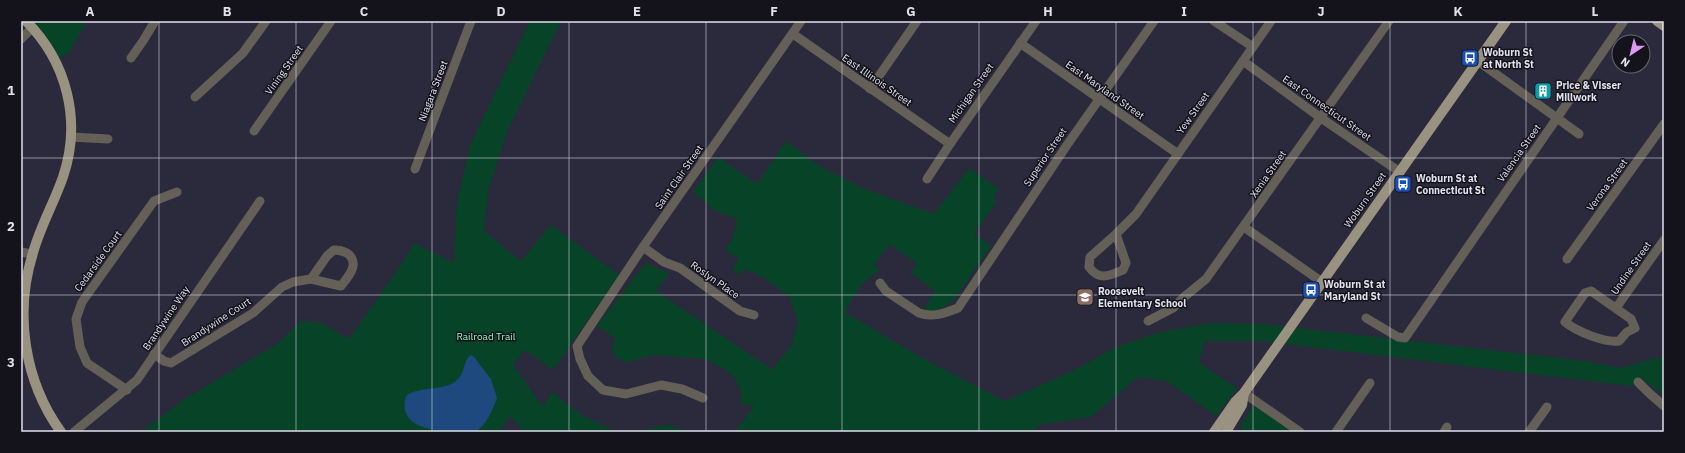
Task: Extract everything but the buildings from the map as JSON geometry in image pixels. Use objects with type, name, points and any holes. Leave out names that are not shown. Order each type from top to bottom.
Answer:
[{"type":"main road","name":"Woburn Street","points":[[1214,432],[1235,402],[1244,394],[1506,21]]},
{"type":"main road","points":[[1656,21],[1664,26]]},
{"type":"main road","points":[[29,24],[48,49],[62,76],[70,108],[71,136],[69,156],[62,178],[32,254],[26,281],[24,302],[25,341],[32,374],[37,388],[61,432]]},
{"type":"main road","name":"Woburn Street","points":[[1226,432],[1242,405],[1244,394]]},
{"type":"street","points":[[131,58],[143,42],[155,21]]},
{"type":"street","points":[[194,97],[243,53],[266,21]]},
{"type":"street","name":"Vining Street","points":[[254,131],[331,21]]},
{"type":"street","name":"Niagara Street","points":[[415,169],[471,21]]},
{"type":"street","name":"Saint Clair Street","points":[[703,398],[682,389],[661,385],[626,394],[603,390],[588,376],[580,359],[577,346],[643,247],[801,21]]},
{"type":"street","points":[[870,89],[917,21]]},
{"type":"street","name":"Michigan Street","points":[[927,179],[1036,21]]},
{"type":"street","name":"Superior Street","points":[[880,283],[886,291],[919,313],[925,315],[943,314],[958,308],[1098,98],[1154,21]]},
{"type":"street","points":[[1214,21],[1253,47]]},
{"type":"street","name":"Yew Street","points":[[1116,234],[1133,217],[1271,21]]},
{"type":"street","name":"Xenia Street","points":[[1148,321],[1173,308],[1206,279],[1389,21]]},
{"type":"street","name":"Valencia Street","points":[[1366,318],[1398,337],[1405,338],[1624,21]]},
{"type":"street","points":[[21,38],[29,24]]},
{"type":"street","name":"East Illinois Street","points":[[793,34],[950,144]]},
{"type":"street","name":"East Maryland Street","points":[[1020,43],[1178,154]]},
{"type":"street","name":"East Connecticut Street","points":[[1243,61],[1321,118],[1400,172]]},
{"type":"street","points":[[1478,61],[1579,134]]},
{"type":"street","name":"Verona Street","points":[[1567,259],[1664,124]]},
{"type":"street","points":[[71,136],[108,139]]},
{"type":"street","name":"Cedarside Court","points":[[127,390],[87,363],[80,347],[76,319],[82,302],[154,201],[177,192]]},
{"type":"street","name":"Brandywine Way","points":[[74,432],[127,390],[137,380],[260,201]]},
{"type":"street","points":[[1244,227],[1322,282]]},
{"type":"street","points":[[1116,234],[1126,263],[1123,270],[1113,274],[1099,276],[1094,274],[1089,267],[1090,257],[1116,234]]},
{"type":"street","name":"Undine Street","points":[[1616,308],[1664,240]]},
{"type":"street","name":"Roslyn Place","points":[[643,247],[664,262],[680,268],[740,312],[754,315]]},
{"type":"street","name":"Brandywine Court","points":[[154,354],[164,361],[171,363],[174,362],[253,313],[282,287],[293,282],[311,279],[341,286],[352,271],[352,258],[342,251],[334,250],[330,252],[311,279]]},
{"type":"street","points":[[21,252],[32,254]]},
{"type":"street","points":[[1591,291],[1616,308],[1631,319],[1635,328],[1627,332],[1619,340],[1611,342],[1573,329],[1564,322],[1585,293],[1591,291]]},
{"type":"street","points":[[1638,382],[1649,394],[1664,406]]},
{"type":"street","points":[[1336,432],[1370,383]]},
{"type":"street","points":[[1244,394],[1300,432]]},
{"type":"street","points":[[1532,431],[1547,407]]},
{"type":"green space","points":[[32,21],[87,21],[68,54],[58,58]]},
{"type":"green space","name":"Railroad Trail","points":[[530,21],[561,21],[507,132],[488,191],[484,231],[521,261],[551,225],[619,275],[553,370],[525,350],[513,365],[543,407],[552,392],[583,416],[617,432],[524,432],[510,416],[499,432],[141,432],[183,400],[277,344],[301,321],[321,323],[349,339],[399,268],[414,243],[454,263],[457,202],[471,143]]},
{"type":"green space","points":[[786,141],[819,166],[863,188],[934,214],[969,168],[999,189],[993,198],[997,201],[974,234],[991,246],[954,300],[940,310],[922,311],[935,291],[911,273],[917,263],[889,244],[874,265],[880,270],[863,283],[846,309],[846,313],[926,360],[1005,401],[1075,370],[1116,347],[1161,332],[1213,323],[1263,324],[1585,361],[1621,368],[1664,356],[1664,396],[1641,378],[1632,386],[1261,341],[1205,341],[1199,363],[1237,388],[1216,416],[1167,381],[1138,377],[1091,417],[1041,424],[1032,432],[735,432],[754,406],[742,404],[741,393],[735,378],[723,368],[705,359],[654,355],[628,362],[616,358],[612,350],[615,338],[597,326],[646,263],[669,273],[656,291],[773,370],[776,364],[791,347],[798,321],[789,296],[763,277],[744,269],[740,275],[732,269],[739,259],[725,250],[733,237],[737,219],[714,210],[693,192],[718,157],[757,184]]},
{"type":"green space","points":[[1254,405],[1292,432],[1241,432],[1242,422]]},
{"type":"green space","points":[[669,425],[692,432],[630,432]]},
{"type":"water","points":[[471,355],[491,379],[497,398],[483,426],[475,432],[440,431],[417,424],[409,418],[405,408],[406,396],[417,391],[442,387],[453,383],[460,376],[466,360]]},
{"type":"place","name":"Woburn St at North St","points":[[1470,58]]},
{"type":"place","name":"Price & Visser Millwork","points":[[1543,91]]},
{"type":"place","name":"Woburn St at Connecticut St","points":[[1403,184]]},
{"type":"place","name":"Woburn St at Maryland St","points":[[1311,290]]},
{"type":"place","name":"Roosevelt Elementary School","points":[[1085,297]]}]
